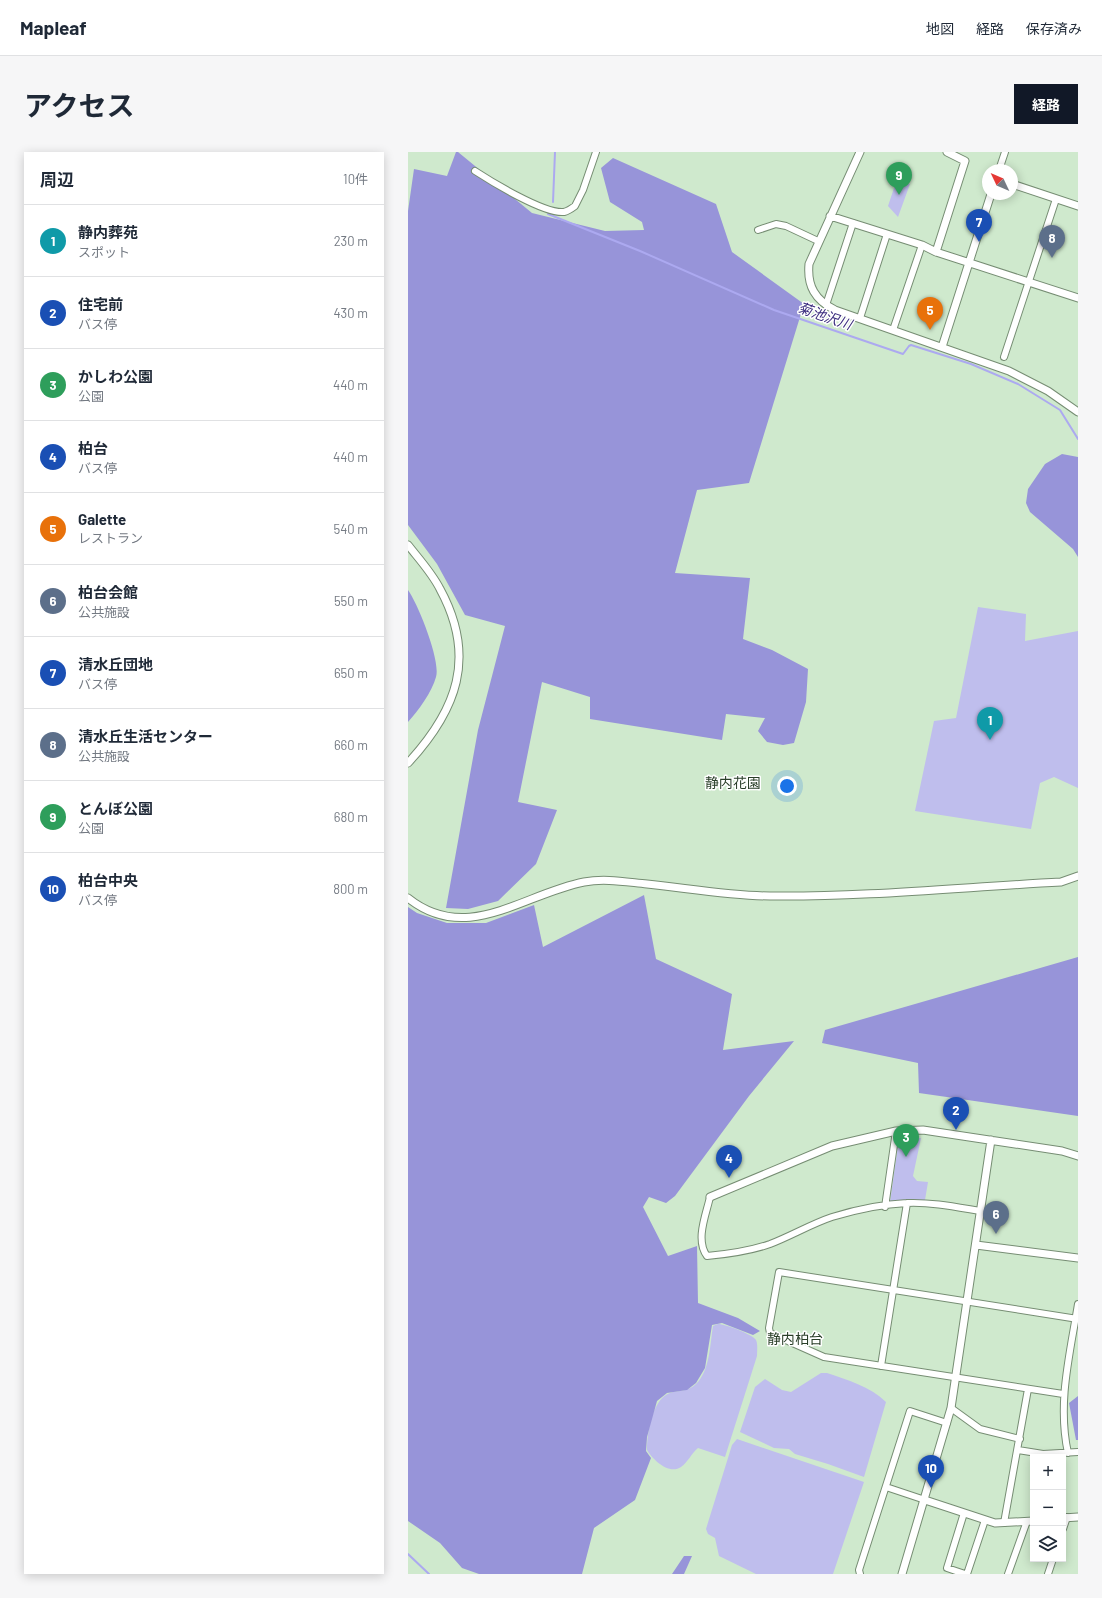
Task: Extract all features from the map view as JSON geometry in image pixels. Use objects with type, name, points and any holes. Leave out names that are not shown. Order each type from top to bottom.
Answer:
[{"type":"street","points":[[475,171],[497,185],[531,202],[551,210],[562,212],[575,206],[583,190],[596,152]]},
{"type":"street","points":[[860,152],[818,241],[809,264],[808,279],[817,297],[826,305],[1015,374],[1048,391],[1078,412]]},
{"type":"street","points":[[936,252],[965,161],[946,152]]},
{"type":"street","points":[[1001,164],[1004,152]]},
{"type":"street","points":[[1018,186],[1078,206]]},
{"type":"street","points":[[1004,357],[1056,199]]},
{"type":"street","points":[[942,347],[989,200]]},
{"type":"street","points":[[830,216],[922,245],[936,252],[1078,298]]},
{"type":"street","points":[[826,305],[853,223]]},
{"type":"street","points":[[758,230],[776,224],[786,226],[818,241]]},
{"type":"street","points":[[860,318],[887,234]]},
{"type":"street","points":[[893,330],[922,245]]},
{"type":"street","points":[[408,545],[432,575],[448,604],[454,621],[459,653],[456,680],[444,716],[425,745],[408,763]]},
{"type":"street","points":[[408,898],[436,914],[464,919],[493,913],[570,885],[603,880],[768,896],[843,894],[1060,882],[1078,876]]},
{"type":"street","points":[[980,1211],[930,1204],[907,1203],[832,1218],[770,1244],[752,1249],[707,1256],[702,1249],[701,1237],[710,1197],[832,1146],[896,1131],[922,1130],[1062,1151],[1078,1156]]},
{"type":"street","points":[[885,1207],[896,1131]]},
{"type":"street","points":[[902,1574],[951,1408],[991,1140]]},
{"type":"street","points":[[881,1366],[907,1203]]},
{"type":"street","points":[[976,1245],[1078,1258]]},
{"type":"street","points":[[1063,1394],[824,1357],[770,1333],[769,1328],[779,1272],[893,1291],[967,1300],[1077,1319]]},
{"type":"street","points":[[1068,1453],[1063,1423],[1063,1394],[1077,1319],[1078,1304]]},
{"type":"street","points":[[1004,1523],[1028,1389]]},
{"type":"street","points":[[951,1408],[980,1429],[1020,1439]]},
{"type":"street","points":[[860,1574],[859,1570],[910,1411],[947,1424]]},
{"type":"street","points":[[1018,1450],[1043,1454],[1078,1452]]},
{"type":"street","points":[[886,1487],[985,1520],[1004,1523],[1030,1521],[1008,1574]]},
{"type":"street","points":[[964,1513],[946,1571],[966,1574],[985,1520]]},
{"type":"street","points":[[1066,1517],[1078,1517]]},
{"type":"street","points":[[1048,1574],[1052,1562]]},
{"type":"shaded area","points":[[456,152],[458,152],[532,213],[605,231],[644,230],[642,222],[610,202],[601,168],[613,158],[716,204],[732,252],[804,304],[749,483],[697,490],[675,573],[750,578],[743,639],[772,650],[808,669],[806,702],[794,743],[783,745],[767,742],[758,731],[765,718],[726,714],[722,740],[590,719],[590,697],[542,682],[518,802],[557,810],[536,864],[498,901],[468,909],[446,908],[478,730],[505,626],[465,615],[437,564],[408,525],[408,211],[414,169],[447,176]]},
{"type":"shaded area","points":[[897,179],[910,184],[898,217],[888,206]]},
{"type":"shaded area","points":[[1062,454],[1078,457],[1078,557],[1073,549],[1030,512],[1026,503],[1028,489],[1045,464]]},
{"type":"shaded area","points":[[408,590],[423,619],[432,646],[437,669],[434,683],[428,695],[408,722]]},
{"type":"shaded area","points":[[978,607],[1026,614],[1025,641],[1078,631],[1078,788],[1054,777],[1040,783],[1031,829],[915,811],[934,721],[956,718]]},
{"type":"shaded area","points":[[644,895],[656,959],[732,994],[723,1050],[794,1041],[749,1096],[675,1196],[666,1203],[649,1197],[643,1207],[668,1256],[697,1246],[698,1303],[738,1318],[760,1331],[753,1335],[722,1323],[712,1325],[705,1368],[696,1383],[687,1390],[667,1393],[657,1401],[647,1437],[646,1451],[651,1458],[635,1500],[594,1528],[582,1574],[479,1574],[462,1568],[440,1543],[408,1521],[408,907],[417,913],[447,923],[486,923],[534,905],[543,947]]},
{"type":"shaded area","points":[[1078,957],[1078,1116],[919,1093],[918,1063],[822,1043],[825,1030]]},
{"type":"shaded area","points":[[899,1138],[921,1138],[913,1176],[917,1181],[928,1182],[925,1200],[890,1202]]},
{"type":"shaded area","points":[[718,1324],[732,1327],[744,1332],[756,1340],[757,1346],[757,1356],[725,1457],[698,1448],[681,1467],[676,1469],[667,1468],[657,1462],[647,1450],[648,1435],[655,1409],[659,1402],[670,1393],[693,1387],[701,1379],[709,1357],[713,1326]]},
{"type":"shaded area","points":[[821,1373],[827,1373],[858,1384],[880,1396],[886,1402],[864,1477],[795,1454],[789,1449],[774,1448],[740,1432],[755,1387],[765,1379],[782,1390],[791,1392]]},
{"type":"shaded area","points":[[1078,1396],[1078,1440],[1076,1440],[1069,1403]]},
{"type":"shaded area","points":[[737,1439],[864,1482],[833,1574],[756,1574],[719,1556],[715,1538],[708,1534],[706,1529],[732,1445]]},
{"type":"shaded area","points":[[684,1556],[692,1556],[684,1574],[672,1574]]},
{"type":"waterway","name":"菊池沢川","points":[[553,202],[555,152]]},
{"type":"waterway","name":"菊池沢川","points":[[548,214],[640,251],[774,310],[903,354],[911,345],[971,364],[1018,384],[1060,410],[1078,439]]},
{"type":"waterway","points":[[408,1554],[429,1574]]},
{"type":"place","name":"とんぼ公園","points":[[899,195]]},
{"type":"place","name":"清水丘団地","points":[[979,242]]},
{"type":"place","name":"清水丘生活センター","points":[[1052,258]]},
{"type":"place","name":"Galette","points":[[930,330]]},
{"type":"place","name":"静内葬苑","points":[[990,740]]},
{"type":"place","name":"住宅前","points":[[956,1130]]},
{"type":"place","name":"かしわ公園","points":[[906,1157]]},
{"type":"place","name":"柏台","points":[[729,1178]]},
{"type":"place","name":"柏台会館","points":[[996,1234]]},
{"type":"place","name":"柏台中央","points":[[931,1488]]},
{"type":"district","name":"静内花園","points":[[733,783]]},
{"type":"district","name":"静内柏台","points":[[795,1339]]}]
